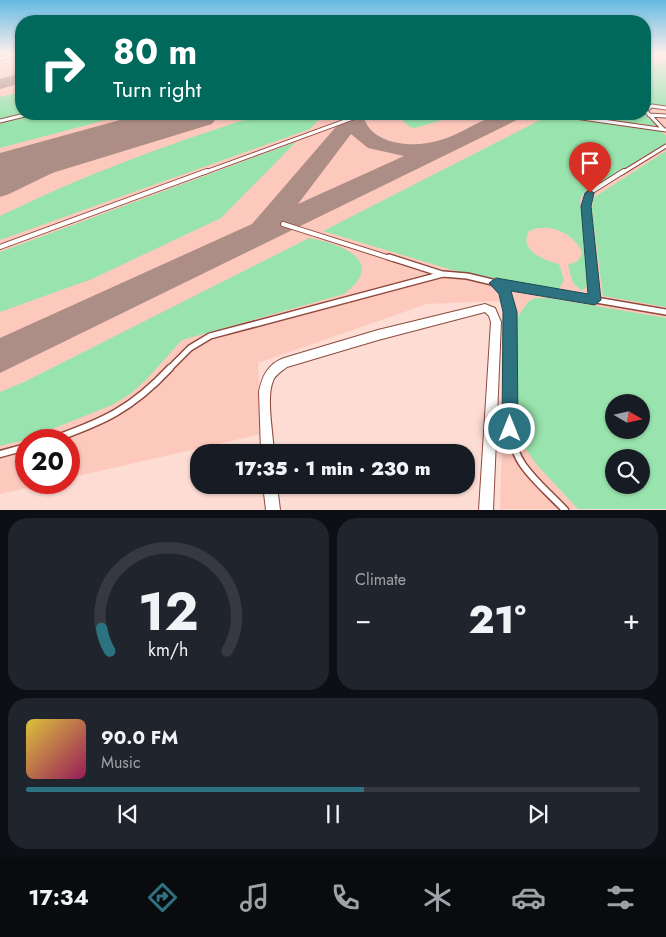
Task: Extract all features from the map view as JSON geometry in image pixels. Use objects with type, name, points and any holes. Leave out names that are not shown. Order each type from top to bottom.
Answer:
[{"type":"street","points":[[268,444],[265,389],[269,375],[284,363],[378,335],[485,308],[489,309],[494,315],[496,322],[486,510]]},
{"type":"street","points":[[271,494],[273,510]]},
{"type":"lane","points":[[651,108],[666,108]]},
{"type":"lane","points":[[651,114],[666,116]]},
{"type":"lane","points":[[651,116],[665,130]]},
{"type":"lane","points":[[0,121],[15,117]]},
{"type":"lane","points":[[0,247],[348,120]]},
{"type":"lane","points":[[596,120],[665,130]]},
{"type":"lane","points":[[595,300],[587,199],[590,193],[666,146]]},
{"type":"lane","points":[[283,224],[443,274],[458,275],[666,312]]},
{"type":"lane","points":[[80,430],[142,397],[186,350],[204,338],[443,274]]},
{"type":"lane","points":[[496,283],[505,291],[510,312],[510,429],[515,450],[525,467],[565,510]]},
{"type":"lane","points":[[0,454],[15,450]]},
{"type":"shaded area","points":[[0,77],[15,77],[15,120],[651,120],[651,77],[666,77],[666,509],[500,509],[506,308],[499,301],[427,304],[258,363],[261,434],[217,444],[190,444],[190,450],[80,475],[80,429],[15,429],[15,491],[0,494]]},
{"type":"green space","points":[[651,77],[666,77],[666,107],[651,105]]},
{"type":"green space","points":[[15,93],[15,116],[0,119],[0,97]]},
{"type":"green space","points":[[15,118],[15,120],[106,120],[0,148],[0,122]]},
{"type":"green space","points":[[244,120],[318,120],[310,129],[0,240],[0,216],[64,186],[195,136]]},
{"type":"green space","points":[[402,120],[442,120],[415,128],[410,127]]},
{"type":"green space","points":[[540,120],[587,120],[660,130],[666,136],[666,143],[583,194],[580,200],[587,286],[582,291],[573,283],[568,265],[581,257],[582,251],[578,244],[566,234],[551,228],[536,228],[529,231],[527,244],[535,254],[559,264],[564,280],[558,291],[452,270],[323,231]]},
{"type":"green space","points":[[615,120],[651,120],[657,126]]},
{"type":"green space","points":[[296,142],[221,218],[92,279],[0,312],[0,252]]},
{"type":"green space","points":[[666,151],[666,307],[603,296],[592,210],[593,198]]},
{"type":"green space","points":[[309,238],[346,250],[361,263],[362,272],[356,282],[344,294],[182,340],[145,381],[130,394],[112,405],[52,429],[15,429],[15,442],[0,446],[0,392],[26,381]]},
{"type":"green space","points":[[535,298],[548,298],[666,318],[666,509],[578,509],[536,464],[522,443],[517,427],[516,319],[528,302]]},
{"type":"taxiway","points":[[0,84],[15,80]]},
{"type":"taxiway","points":[[263,230],[352,120]]},
{"type":"taxiway","points":[[355,120],[360,132],[376,143],[395,149],[406,150],[435,148]]},
{"type":"taxiway","points":[[0,356],[501,120]]},
{"type":"taxiway","points":[[0,189],[96,143]]},
{"type":"runway","points":[[0,171],[174,120]]},
{"type":"route","points":[[510,429],[509,300],[505,291],[496,283],[595,300],[586,206],[590,193]]}]
